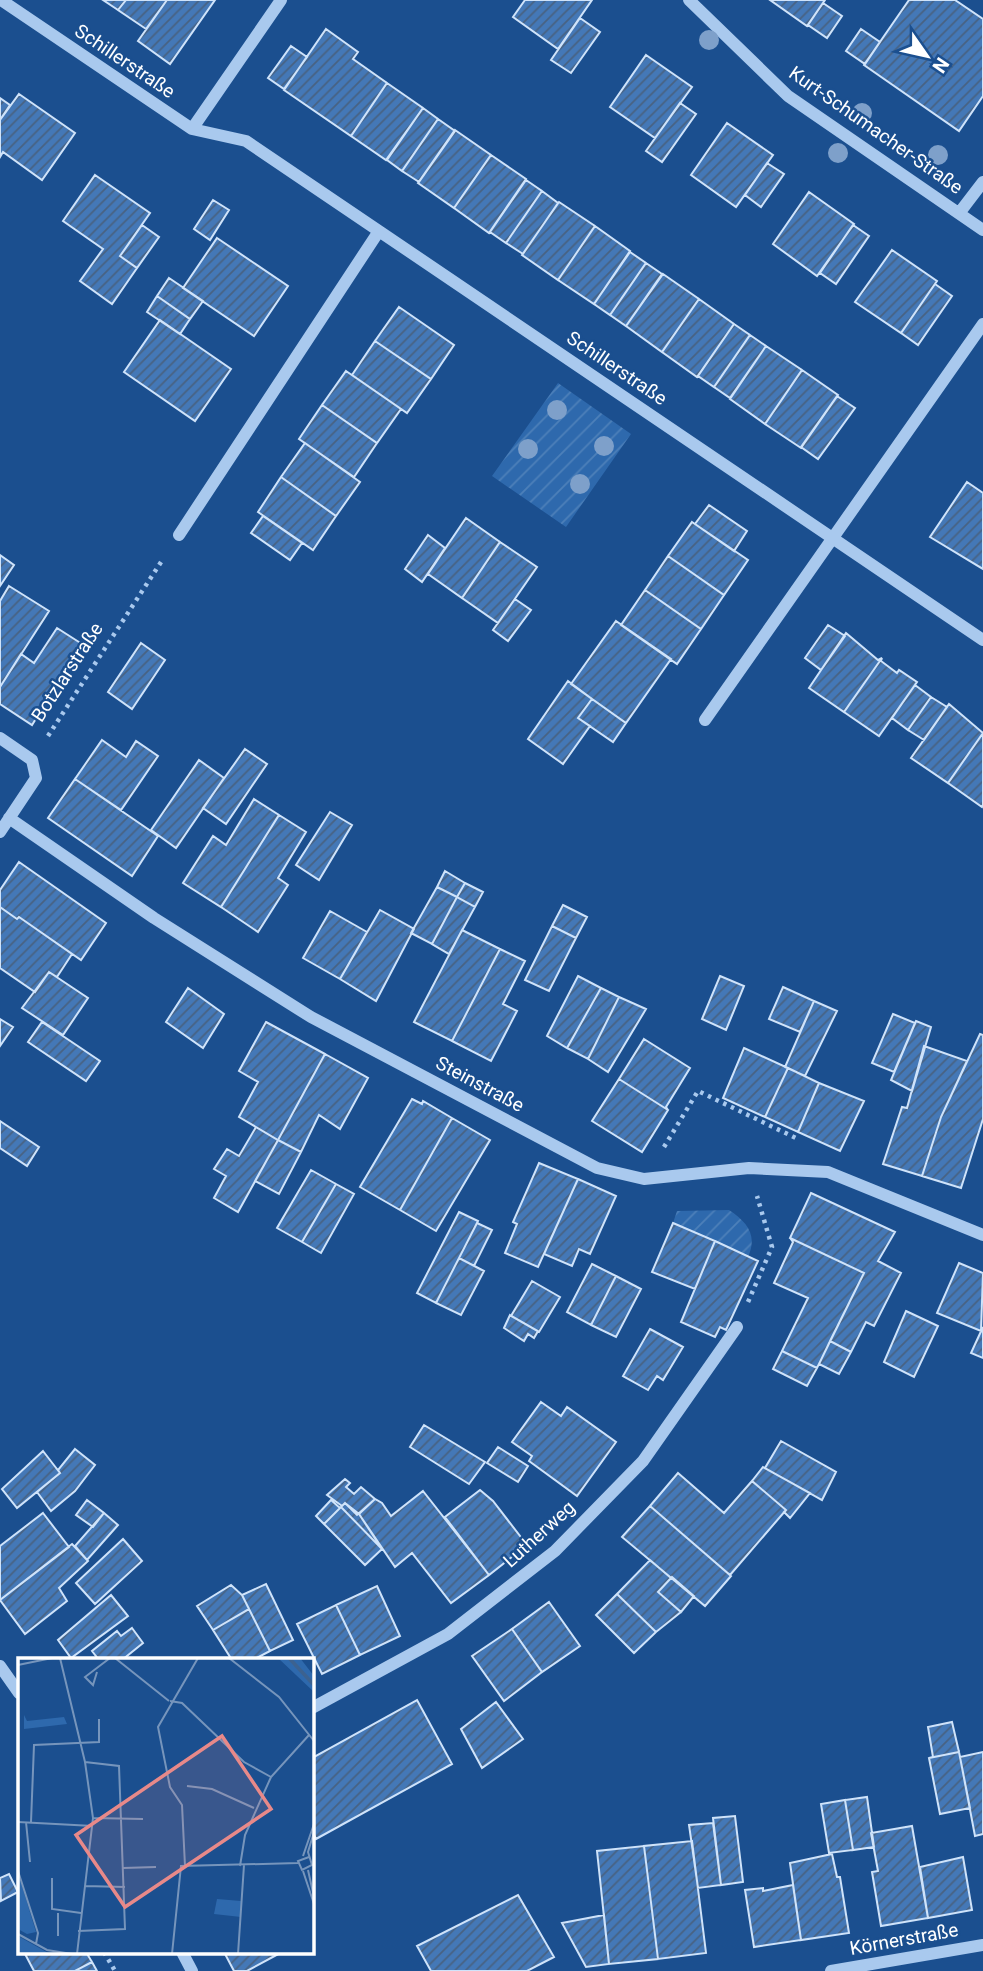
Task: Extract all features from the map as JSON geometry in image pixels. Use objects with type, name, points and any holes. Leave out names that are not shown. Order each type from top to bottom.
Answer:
[{"type":"street","name":"Schillerstraße","points":[[1,0],[192,129],[246,141],[983,640]]},
{"type":"street","points":[[192,129],[281,0]]},
{"type":"street","name":"Kurt-Schumacher-Straße","points":[[689,0],[788,96],[983,230]]},
{"type":"street","points":[[960,212],[983,182]]},
{"type":"street","points":[[179,535],[379,231]]},
{"type":"street","points":[[705,720],[983,324]]},
{"type":"street","points":[[0,738],[32,760],[36,778],[0,832]]},
{"type":"street","name":"Steinstraße","points":[[9,818],[154,918],[311,1017],[597,1168],[645,1179],[749,1168],[828,1172],[983,1236]]},
{"type":"street","name":"Lutherweg","points":[[313,1707],[447,1634],[555,1550],[643,1461],[737,1327]]},
{"type":"street","points":[[0,1666],[18,1692]]},
{"type":"street","name":"Körnerstraße","points":[[831,1971],[983,1945]]},
{"type":"street","points":[[183,1954],[192,1971]]},
{"type":"path","name":"Botzlarstraße","points":[[32,760],[179,535]]},
{"type":"path","points":[[645,1179],[698,1091],[825,1152],[828,1172]]},
{"type":"path","points":[[737,1327],[772,1247],[749,1168]]},
{"type":"path","points":[[105,1954],[115,1971]]},
{"type":"shaded area","points":[[558,383],[631,434],[566,527],[492,476]]},
{"type":"shaded area","points":[[729,1210],[746,1224],[749,1230],[752,1242],[748,1257],[673,1223],[677,1211]]},
{"type":"building","points":[[103,0],[126,0],[118,10]]},
{"type":"building","points":[[126,0],[167,0],[146,29],[118,10]]},
{"type":"building","points":[[167,0],[215,0],[170,64],[138,41]]},
{"type":"building","points":[[525,0],[592,0],[558,49],[513,17]]},
{"type":"building","points":[[770,0],[825,0],[807,26]]},
{"type":"building","points":[[909,0],[955,0],[983,19],[983,96],[959,131],[864,65]]},
{"type":"building","points":[[823,3],[842,16],[827,38],[808,25]]},
{"type":"building","points":[[580,18],[600,32],[571,73],[551,60]]},
{"type":"building","points":[[326,29],[358,52],[353,59],[387,83],[351,136],[284,90]]},
{"type":"building","points":[[861,29],[880,42],[865,64],[846,51]]},
{"type":"building","points":[[291,46],[307,57],[284,89],[268,78]]},
{"type":"building","points":[[646,55],[692,87],[655,138],[610,107]]},
{"type":"building","points":[[387,83],[423,108],[386,160],[351,136]]},
{"type":"building","points":[[19,94],[75,133],[42,180],[3,152],[0,157],[0,120]]},
{"type":"building","points":[[0,98],[10,105],[0,120]]},
{"type":"building","points":[[680,103],[696,114],[662,162],[646,151]]},
{"type":"building","points":[[423,108],[438,119],[402,171],[387,160]]},
{"type":"building","points":[[438,119],[455,131],[419,182],[402,171]]},
{"type":"building","points":[[727,123],[773,155],[736,207],[691,175]]},
{"type":"building","points":[[455,130],[491,155],[454,208],[418,183]]},
{"type":"building","points":[[491,155],[526,179],[489,233],[454,208]]},
{"type":"building","points":[[767,163],[784,174],[761,207],[745,195]]},
{"type":"building","points":[[95,175],[150,213],[120,256],[137,268],[112,304],[80,281],[103,249],[63,221]]},
{"type":"building","points":[[526,180],[542,191],[506,243],[490,232]]},
{"type":"building","points":[[542,191],[558,203],[523,254],[506,243]]},
{"type":"building","points":[[809,192],[854,224],[817,276],[773,244]]},
{"type":"building","points":[[213,200],[229,210],[210,240],[194,229]]},
{"type":"building","points":[[559,202],[595,226],[558,280],[522,255]]},
{"type":"building","points":[[142,225],[159,237],[137,268],[120,256]]},
{"type":"building","points":[[853,225],[869,236],[836,284],[820,273]]},
{"type":"building","points":[[595,226],[630,251],[594,304],[558,280]]},
{"type":"building","points":[[217,238],[288,286],[254,336],[183,288]]},
{"type":"building","points":[[892,250],[937,281],[901,333],[855,302]]},
{"type":"building","points":[[630,252],[646,263],[610,315],[594,304]]},
{"type":"building","points":[[646,263],[662,274],[626,326],[610,315]]},
{"type":"building","points":[[663,274],[699,299],[662,352],[626,326]]},
{"type":"building","points":[[169,278],[203,301],[190,319],[157,296]]},
{"type":"building","points":[[935,284],[952,296],[918,345],[901,333]]},
{"type":"building","points":[[157,296],[190,319],[180,334],[147,312]]},
{"type":"building","points":[[699,299],[734,324],[697,377],[662,352]]},
{"type":"building","points":[[399,307],[454,345],[431,379],[375,341]]},
{"type":"building","points":[[160,320],[231,369],[195,421],[124,372]]},
{"type":"building","points":[[734,324],[750,335],[714,387],[698,376]]},
{"type":"building","points":[[750,335],[766,346],[730,398],[714,387]]},
{"type":"building","points":[[375,341],[431,379],[407,413],[352,375]]},
{"type":"building","points":[[766,346],[802,370],[765,424],[730,399]]},
{"type":"building","points":[[802,370],[838,395],[801,448],[765,424]]},
{"type":"building","points":[[346,371],[401,409],[377,443],[322,405]]},
{"type":"building","points":[[837,396],[855,408],[818,459],[801,447]]},
{"type":"building","points":[[322,405],[377,443],[354,477],[299,439]]},
{"type":"building","points":[[305,443],[360,482],[336,516],[281,477]]},
{"type":"building","points":[[281,477],[336,516],[313,550],[258,512]]},
{"type":"building","points":[[967,482],[983,493],[983,569],[930,537]]},
{"type":"building","points":[[709,505],[747,531],[734,551],[695,524]]},
{"type":"building","points":[[263,516],[302,543],[290,560],[251,533]]},
{"type":"building","points":[[466,518],[500,542],[462,598],[428,574]]},
{"type":"building","points":[[692,522],[748,560],[724,595],[668,556]]},
{"type":"building","points":[[428,535],[445,548],[422,582],[405,569]]},
{"type":"building","points":[[500,542],[537,567],[498,623],[462,598]]},
{"type":"building","points":[[0,555],[14,565],[0,586]]},
{"type":"building","points":[[668,556],[724,595],[701,629],[645,590]]},
{"type":"building","points":[[9,586],[49,611],[0,687],[0,601]]},
{"type":"building","points":[[645,590],[701,629],[677,664],[621,625]]},
{"type":"building","points":[[515,599],[531,610],[508,641],[493,630]]},
{"type":"building","points":[[616,621],[671,659],[626,723],[571,684]]},
{"type":"building","points":[[828,625],[845,636],[821,670],[805,658]]},
{"type":"building","points":[[57,628],[82,644],[32,725],[0,704],[0,687],[21,654],[34,663]]},
{"type":"building","points":[[846,633],[878,660],[882,658],[844,712],[809,688]]},
{"type":"building","points":[[141,643],[165,660],[132,709],[108,692]]},
{"type":"building","points":[[882,658],[881,661],[897,673],[899,670],[917,682],[879,736],[844,712]]},
{"type":"building","points":[[568,681],[592,699],[578,718],[590,726],[563,764],[528,739]]},
{"type":"building","points":[[915,685],[931,697],[908,730],[892,718]]},
{"type":"building","points":[[931,697],[947,707],[924,740],[908,730]]},
{"type":"building","points":[[592,699],[626,723],[613,742],[578,718]]},
{"type":"building","points":[[949,704],[983,733],[948,783],[911,758]]},
{"type":"building","points":[[983,733],[983,805],[982,807],[948,783]]},
{"type":"building","points":[[102,740],[126,757],[136,741],[158,756],[121,810],[75,779]]},
{"type":"building","points":[[245,749],[267,764],[226,824],[203,808]]},
{"type":"building","points":[[199,760],[224,778],[176,848],[151,830]]},
{"type":"building","points":[[75,779],[158,836],[132,876],[48,818]]},
{"type":"building","points":[[254,799],[279,815],[221,907],[183,883],[213,836],[226,845]]},
{"type":"building","points":[[330,812],[352,825],[319,880],[296,865]]},
{"type":"building","points":[[279,815],[306,832],[278,878],[288,885],[258,932],[221,907]]},
{"type":"building","points":[[19,862],[106,923],[81,960],[0,907],[0,890]]},
{"type":"building","points":[[445,871],[465,883],[457,897],[437,887]]},
{"type":"building","points":[[465,883],[483,892],[475,907],[457,897]]},
{"type":"building","points":[[437,887],[457,897],[432,944],[411,933]]},
{"type":"building","points":[[457,897],[475,907],[449,954],[432,944]]},
{"type":"building","points":[[563,905],[587,917],[576,938],[552,926]]},
{"type":"building","points":[[0,907],[72,954],[57,977],[49,972],[35,992],[0,968]]},
{"type":"building","points":[[380,910],[414,929],[376,1001],[340,979]]},
{"type":"building","points":[[330,911],[367,932],[340,979],[303,958]]},
{"type":"building","points":[[552,926],[576,938],[549,991],[525,980]]},
{"type":"building","points":[[462,930],[500,949],[452,1041],[414,1022]]},
{"type":"building","points":[[500,949],[525,961],[503,1004],[517,1011],[491,1061],[452,1041]]},
{"type":"building","points":[[49,972],[88,998],[63,1035],[22,1008]]},
{"type":"building","points":[[578,976],[601,988],[567,1048],[547,1036]]},
{"type":"building","points":[[720,976],[744,986],[726,1030],[702,1019]]},
{"type":"building","points":[[783,987],[814,1001],[800,1032],[769,1019]]},
{"type":"building","points":[[188,988],[224,1014],[203,1048],[166,1022]]},
{"type":"building","points":[[601,988],[619,997],[588,1059],[567,1048]]},
{"type":"building","points":[[619,997],[646,1009],[608,1072],[588,1059]]},
{"type":"building","points":[[814,1001],[837,1011],[805,1076],[785,1067]]},
{"type":"building","points":[[893,1014],[915,1023],[894,1072],[872,1063]]},
{"type":"building","points":[[0,1019],[13,1027],[0,1046]]},
{"type":"building","points":[[916,1021],[931,1027],[912,1091],[891,1080]]},
{"type":"building","points":[[42,1022],[100,1061],[86,1081],[28,1042]]},
{"type":"building","points":[[266,1022],[325,1054],[278,1140],[239,1117],[258,1082],[239,1071]]},
{"type":"building","points":[[980,1034],[983,1035],[983,1119],[961,1188],[922,1176],[941,1117]]},
{"type":"building","points":[[644,1039],[690,1068],[666,1107],[668,1110],[619,1079]]},
{"type":"building","points":[[924,1046],[967,1061],[941,1117],[922,1176],[883,1164],[902,1107],[907,1108]]},
{"type":"building","points":[[744,1048],[788,1068],[765,1117],[723,1098]]},
{"type":"building","points":[[325,1054],[368,1078],[340,1129],[319,1115],[301,1152],[278,1140]]},
{"type":"building","points":[[788,1068],[819,1083],[798,1132],[765,1117]]},
{"type":"building","points":[[619,1079],[668,1110],[642,1152],[592,1121]]},
{"type":"building","points":[[819,1083],[864,1101],[840,1151],[798,1132]]},
{"type":"building","points":[[412,1099],[422,1104],[423,1101],[452,1118],[400,1210],[360,1187]]},
{"type":"building","points":[[452,1118],[490,1140],[436,1231],[400,1210]]},
{"type":"building","points":[[0,1121],[39,1147],[27,1166],[0,1148]]},
{"type":"building","points":[[256,1127],[278,1140],[238,1212],[214,1198],[226,1176],[214,1169],[227,1149],[239,1156]]},
{"type":"building","points":[[278,1140],[301,1152],[279,1194],[255,1181]]},
{"type":"building","points":[[539,1163],[578,1179],[538,1267],[505,1253],[517,1224],[513,1222]]},
{"type":"building","points":[[311,1170],[336,1184],[302,1242],[277,1228]]},
{"type":"building","points":[[578,1179],[616,1196],[590,1254],[579,1249],[572,1266],[544,1254]]},
{"type":"building","points":[[336,1184],[354,1194],[321,1253],[302,1242]]},
{"type":"building","points":[[811,1193],[895,1232],[878,1261],[901,1273],[874,1326],[866,1322],[851,1352],[830,1341],[864,1273],[790,1238]]},
{"type":"building","points":[[459,1212],[478,1221],[436,1303],[417,1293]]},
{"type":"building","points":[[477,1223],[492,1230],[474,1266],[459,1258]]},
{"type":"building","points":[[673,1223],[715,1241],[695,1289],[652,1272]]},
{"type":"building","points":[[790,1238],[864,1273],[817,1368],[782,1351],[808,1298],[774,1283],[793,1242]]},
{"type":"building","points":[[715,1241],[758,1261],[726,1330],[720,1327],[715,1337],[681,1322]]},
{"type":"building","points":[[459,1258],[484,1271],[461,1315],[436,1303]]},
{"type":"building","points":[[959,1263],[983,1273],[981,1331],[937,1313]]},
{"type":"building","points":[[592,1264],[616,1276],[591,1325],[567,1312]]},
{"type":"building","points":[[616,1276],[641,1289],[616,1337],[591,1325]]},
{"type":"building","points":[[532,1281],[560,1297],[539,1332],[511,1316]]},
{"type":"building","points":[[906,1311],[938,1326],[914,1377],[884,1362]]},
{"type":"building","points":[[510,1315],[538,1331],[534,1338],[528,1334],[524,1341],[504,1328]]},
{"type":"building","points":[[983,1327],[983,1358],[971,1353]]},
{"type":"building","points":[[650,1329],[683,1347],[663,1380],[657,1376],[648,1390],[623,1376]]},
{"type":"building","points":[[830,1341],[851,1352],[839,1374],[819,1364]]},
{"type":"building","points":[[782,1351],[817,1368],[807,1386],[773,1369]]},
{"type":"building","points":[[541,1402],[561,1416],[567,1407],[616,1442],[577,1496],[529,1461],[532,1456],[512,1442]]},
{"type":"building","points":[[424,1425],[485,1462],[469,1484],[410,1447]]},
{"type":"building","points":[[781,1441],[836,1472],[822,1500],[765,1468]]},
{"type":"building","points":[[498,1447],[528,1466],[518,1482],[487,1463]]},
{"type":"building","points":[[75,1449],[95,1465],[75,1491],[51,1511],[37,1492],[60,1473],[58,1470]]},
{"type":"building","points":[[43,1451],[60,1473],[17,1508],[2,1489]]},
{"type":"building","points":[[763,1467],[810,1493],[790,1518],[784,1512],[786,1510],[752,1481]]},
{"type":"building","points":[[678,1473],[724,1513],[752,1481],[786,1510],[730,1575],[650,1506]]},
{"type":"building","points":[[345,1479],[350,1483],[346,1487],[354,1494],[361,1487],[375,1499],[357,1515],[345,1503],[342,1506],[327,1495]]},
{"type":"building","points":[[480,1490],[493,1501],[527,1545],[489,1575],[445,1517]]},
{"type":"building","points":[[423,1491],[489,1575],[451,1603],[412,1553],[395,1567],[359,1514],[375,1499],[382,1503],[391,1516]]},
{"type":"building","points":[[87,1500],[104,1513],[93,1527],[76,1515]]},
{"type":"building","points":[[331,1500],[340,1508],[324,1524],[316,1516]]},
{"type":"building","points":[[345,1503],[359,1514],[382,1549],[341,1507]]},
{"type":"building","points":[[650,1506],[731,1576],[705,1606],[622,1537]]},
{"type":"building","points":[[341,1507],[382,1549],[365,1565],[324,1524]]},
{"type":"building","points":[[43,1513],[69,1547],[0,1600],[0,1546]]},
{"type":"building","points":[[104,1513],[118,1525],[87,1560],[75,1546]]},
{"type":"building","points":[[123,1539],[142,1561],[95,1604],[76,1583]]},
{"type":"building","points":[[72,1544],[88,1561],[59,1588],[67,1601],[25,1634],[0,1600]]},
{"type":"building","points":[[650,1560],[671,1578],[658,1592],[681,1612],[656,1632],[617,1594]]},
{"type":"building","points":[[672,1577],[694,1596],[681,1612],[658,1592]]},
{"type":"building","points":[[266,1584],[293,1640],[270,1651],[242,1595]]},
{"type":"building","points":[[231,1585],[242,1595],[249,1609],[213,1630],[197,1606]]},
{"type":"building","points":[[377,1586],[400,1636],[360,1655],[336,1605]]},
{"type":"building","points":[[617,1594],[656,1632],[634,1653],[596,1615]]},
{"type":"building","points":[[111,1595],[128,1616],[71,1658],[58,1640]]},
{"type":"building","points":[[549,1602],[580,1646],[542,1672],[512,1629]]},
{"type":"building","points":[[336,1605],[360,1655],[322,1674],[297,1624]]},
{"type":"building","points":[[249,1609],[270,1651],[257,1658],[231,1658],[213,1630]]},
{"type":"building","points":[[132,1628],[143,1643],[124,1658],[97,1658],[92,1651],[117,1631],[121,1636]]},
{"type":"building","points":[[512,1629],[542,1672],[504,1701],[472,1656]]},
{"type":"building","points":[[417,1700],[452,1764],[316,1839],[313,1833],[313,1757]]},
{"type":"building","points":[[496,1702],[523,1739],[482,1768],[461,1729]]},
{"type":"building","points":[[952,1722],[959,1752],[929,1758],[933,1757],[928,1727]]},
{"type":"building","points":[[959,1752],[970,1808],[940,1814],[929,1758]]},
{"type":"building","points":[[983,1752],[983,1834],[975,1836],[960,1757]]},
{"type":"building","points":[[867,1797],[874,1847],[853,1850],[845,1800]]},
{"type":"building","points":[[845,1800],[853,1850],[829,1853],[821,1804]]},
{"type":"building","points":[[735,1816],[743,1882],[721,1885],[713,1818]]},
{"type":"building","points":[[713,1823],[721,1885],[698,1888],[689,1825]]},
{"type":"building","points":[[912,1826],[928,1918],[881,1926],[872,1872],[878,1871],[871,1833]]},
{"type":"building","points":[[692,1841],[706,1953],[658,1959],[644,1846]]},
{"type":"building","points":[[644,1846],[658,1959],[609,1964],[597,1851]]},
{"type":"building","points":[[832,1854],[837,1877],[840,1877],[849,1933],[801,1940],[790,1863]]},
{"type":"building","points":[[963,1857],[972,1910],[928,1918],[920,1867]]},
{"type":"building","points":[[9,1874],[18,1892],[1,1901],[0,1878]]},
{"type":"building","points":[[793,1885],[801,1940],[754,1947],[745,1890],[763,1888],[763,1891]]},
{"type":"building","points":[[518,1895],[554,1957],[527,1971],[431,1971],[417,1946]]},
{"type":"building","points":[[604,1915],[609,1964],[586,1967],[562,1923]]},
{"type":"building","points":[[25,1954],[87,1954],[92,1962],[75,1971],[34,1971]]},
{"type":"building","points":[[225,1954],[278,1954],[247,1971],[234,1971]]},
{"type":"building","points":[[92,1962],[97,1971],[75,1971]]}]
